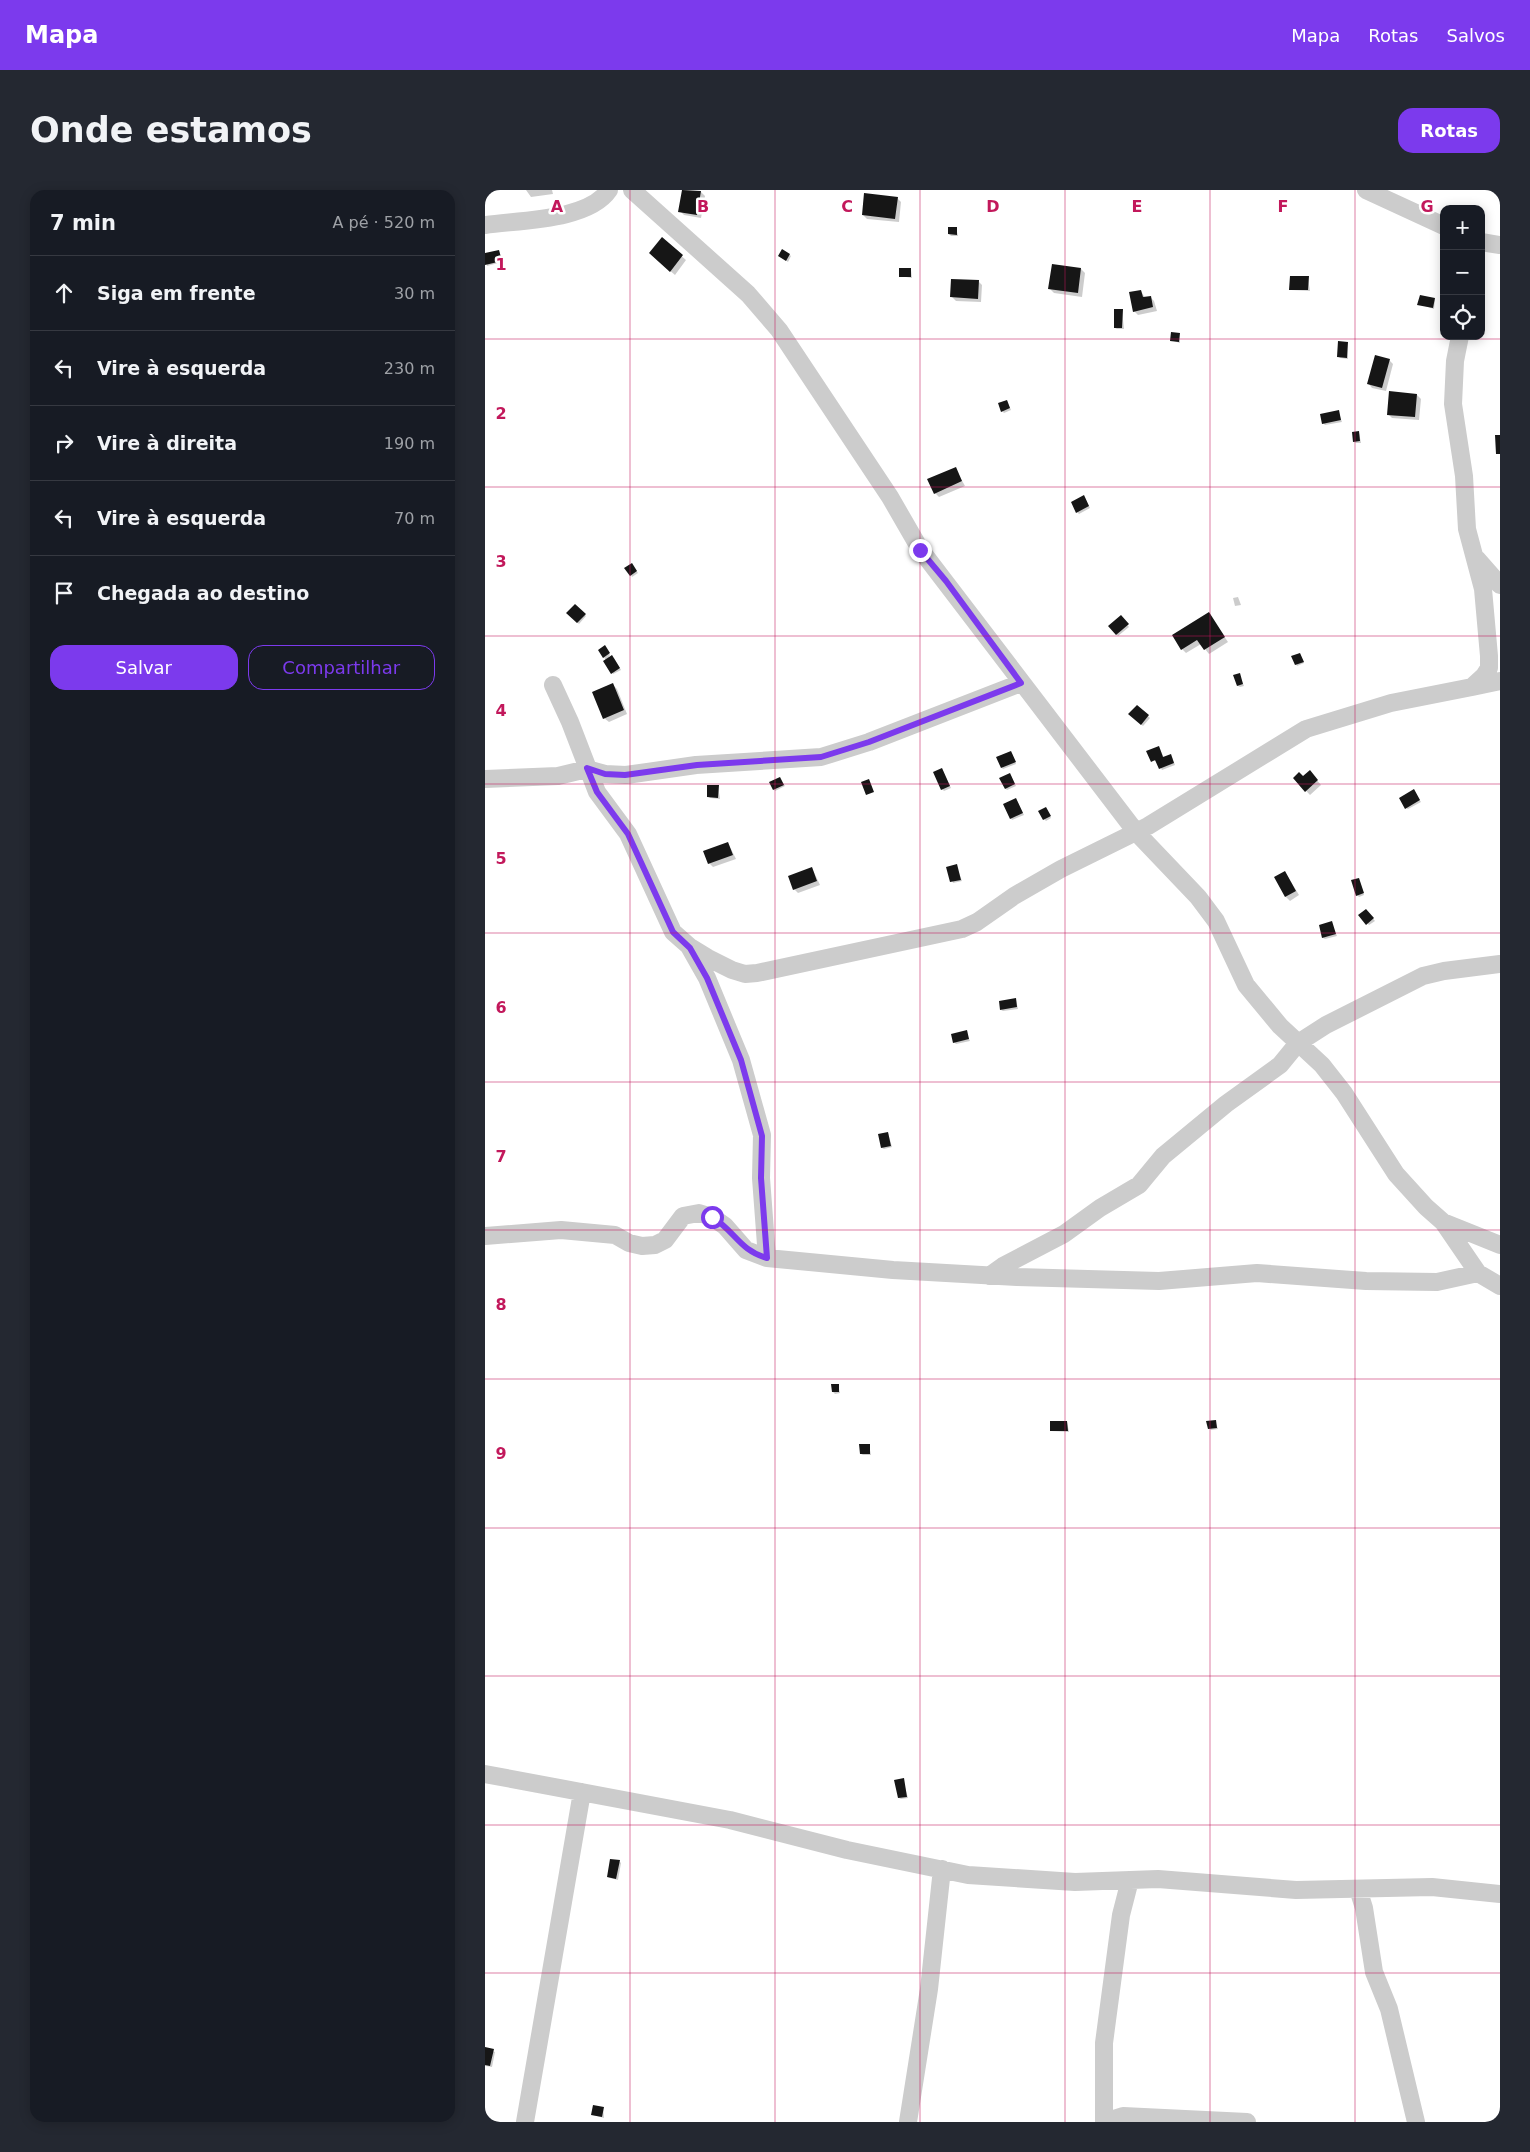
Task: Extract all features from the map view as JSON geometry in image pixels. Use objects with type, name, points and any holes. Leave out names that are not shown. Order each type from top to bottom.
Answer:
[{"type":"street","points":[[485,225],[560,216],[589,205],[605,195],[609,190]]},
{"type":"street","points":[[632,190],[748,294],[779,330],[885,489],[920,550],[946,581],[1021,683],[1136,832],[1198,897],[1216,921],[1246,985],[1263,1008],[1322,1065],[1344,1093],[1396,1174],[1426,1207],[1443,1222],[1478,1273],[1500,1286]]},
{"type":"street","points":[[1366,190],[1440,224]]},
{"type":"street","points":[[1459,340],[1455,361],[1453,404],[1464,476],[1467,529],[1483,589],[1489,656],[1489,668],[1472,687]]},
{"type":"street","points":[[1475,556],[1500,585]]},
{"type":"street","points":[[553,685],[570,722],[597,792],[632,842],[673,932],[690,948],[732,970],[745,974],[757,973],[962,928],[977,922],[1014,896],[1061,869],[1136,832],[1306,729],[1391,703],[1500,681]]},
{"type":"street","points":[[485,779],[558,776],[587,768],[605,774],[625,775],[697,765],[821,757],[869,742],[1021,683]]},
{"type":"street","points":[[690,948],[707,978],[741,1060],[762,1136],[761,1178],[767,1258]]},
{"type":"street","points":[[989,1276],[1003,1266],[1064,1234],[1100,1208],[1139,1185],[1163,1156],[1226,1104],[1280,1064],[1298,1043],[1326,1025],[1423,976],[1444,970],[1500,964]]},
{"type":"street","points":[[485,1236],[561,1230],[615,1235],[629,1243],[642,1246],[655,1245],[665,1240],[683,1216],[699,1213],[725,1226],[746,1250],[767,1258],[893,1270],[989,1276],[1159,1280],[1257,1273],[1366,1281],[1437,1282],[1478,1273]]},
{"type":"street","points":[[1443,1222],[1500,1245]]},
{"type":"street","points":[[485,1774],[730,1820],[847,1850],[968,1875],[1075,1882],[1158,1879],[1296,1890],[1432,1888],[1500,1894]]},
{"type":"street","points":[[525,2122],[582,1792]]},
{"type":"street","points":[[908,2122],[929,1989],[942,1869]]},
{"type":"street","points":[[1130,1880],[1121,1915],[1104,2043],[1104,2122],[1123,2116],[1247,2122]]},
{"type":"street","points":[[1358,1889],[1364,1908],[1374,1972],[1389,2009],[1416,2122]]},
{"type":"building","points":[[682,190],[701,191],[697,215],[678,212]]},
{"type":"building","points":[[864,193],[898,197],[895,219],[862,215]]},
{"type":"building","points":[[948,227],[957,227],[957,235],[948,234]]},
{"type":"building","points":[[662,237],[683,255],[670,272],[649,253]]},
{"type":"building","points":[[782,249],[790,254],[786,261],[778,256]]},
{"type":"building","points":[[499,250],[502,261],[485,265],[485,253]]},
{"type":"building","points":[[1052,264],[1081,268],[1078,293],[1048,289]]},
{"type":"building","points":[[899,268],[911,268],[911,277],[899,277]]},
{"type":"building","points":[[1290,276],[1309,276],[1308,290],[1289,290]]},
{"type":"building","points":[[951,279],[979,280],[978,299],[950,297]]},
{"type":"building","points":[[1141,290],[1143,297],[1151,296],[1153,307],[1133,312],[1129,292]]},
{"type":"building","points":[[1420,295],[1435,298],[1433,308],[1417,305]]},
{"type":"building","points":[[1114,309],[1123,309],[1122,328],[1114,328]]},
{"type":"building","points":[[1171,332],[1180,333],[1179,342],[1170,341]]},
{"type":"building","points":[[1338,341],[1348,342],[1347,358],[1337,357]]},
{"type":"building","points":[[1375,355],[1390,359],[1382,388],[1367,384]]},
{"type":"building","points":[[1389,391],[1417,394],[1415,417],[1387,415]]},
{"type":"building","points":[[1007,400],[1010,408],[1001,412],[998,403]]},
{"type":"building","points":[[1339,410],[1341,420],[1322,424],[1320,414]]},
{"type":"building","points":[[1359,431],[1360,441],[1353,442],[1352,432]]},
{"type":"building","points":[[1495,435],[1500,435],[1500,454],[1496,454]]},
{"type":"building","points":[[956,467],[962,481],[934,494],[927,479]]},
{"type":"building","points":[[1084,495],[1089,506],[1076,513],[1071,502]]},
{"type":"building","points":[[632,563],[637,571],[630,576],[624,568]]},
{"type":"building","points":[[575,604],[586,614],[577,623],[566,613]]},
{"type":"building","points":[[1209,612],[1225,637],[1204,650],[1197,640],[1181,650],[1172,635]]},
{"type":"building","points":[[1121,615],[1129,624],[1116,635],[1108,626]]},
{"type":"building","points":[[605,645],[610,653],[603,658],[598,650]]},
{"type":"building","points":[[1300,653],[1304,662],[1295,665],[1291,656]]},
{"type":"building","points":[[612,655],[620,668],[611,674],[603,661]]},
{"type":"building","points":[[1240,673],[1243,684],[1237,686],[1233,675]]},
{"type":"building","points":[[613,683],[624,710],[603,719],[592,692]]},
{"type":"building","points":[[1137,705],[1149,715],[1141,725],[1128,714]]},
{"type":"building","points":[[1159,746],[1163,757],[1171,754],[1174,763],[1159,769],[1155,760],[1151,762],[1146,751]]},
{"type":"building","points":[[1011,751],[1016,762],[1001,768],[996,757]]},
{"type":"building","points":[[942,768],[950,786],[941,790],[933,772]]},
{"type":"building","points":[[1310,770],[1318,780],[1305,792],[1293,778],[1299,772],[1303,776]]},
{"type":"building","points":[[1010,773],[1015,784],[1005,789],[999,778]]},
{"type":"building","points":[[780,777],[784,785],[773,790],[769,782]]},
{"type":"building","points":[[869,779],[874,792],[866,795],[861,782]]},
{"type":"building","points":[[707,785],[719,785],[718,798],[707,797]]},
{"type":"building","points":[[1414,789],[1420,800],[1405,809],[1399,798]]},
{"type":"building","points":[[1016,798],[1023,813],[1010,819],[1003,804]]},
{"type":"building","points":[[1046,807],[1051,816],[1043,820],[1038,811]]},
{"type":"building","points":[[728,842],[733,855],[708,864],[703,851]]},
{"type":"building","points":[[957,864],[961,880],[950,882],[946,867]]},
{"type":"building","points":[[812,867],[817,881],[793,890],[788,876]]},
{"type":"building","points":[[1285,871],[1296,891],[1285,897],[1274,877]]},
{"type":"building","points":[[1359,878],[1364,893],[1356,896],[1351,880]]},
{"type":"building","points":[[1366,909],[1374,918],[1366,925],[1358,915]]},
{"type":"building","points":[[1332,921],[1336,934],[1322,938],[1319,925]]},
{"type":"building","points":[[1016,998],[1017,1007],[1000,1010],[999,1001]]},
{"type":"building","points":[[967,1030],[969,1039],[953,1043],[951,1034]]},
{"type":"building","points":[[888,1132],[891,1146],[881,1148],[878,1134]]},
{"type":"building","points":[[831,1384],[839,1384],[839,1392],[832,1392]]},
{"type":"building","points":[[1216,1420],[1217,1428],[1208,1429],[1206,1421]]},
{"type":"building","points":[[1050,1421],[1067,1421],[1068,1431],[1050,1431]]},
{"type":"building","points":[[859,1444],[870,1444],[870,1454],[860,1454]]},
{"type":"building","points":[[904,1778],[907,1797],[898,1798],[894,1780]]},
{"type":"building","points":[[610,1859],[620,1860],[616,1879],[607,1877]]},
{"type":"building","points":[[485,2047],[494,2049],[490,2066],[485,2065]]},
{"type":"building","points":[[593,2105],[604,2107],[602,2117],[591,2115]]},
{"type":"route","points":[[712,1217],[725,1226],[746,1250],[767,1258],[761,1178],[762,1136],[755,1110],[741,1060],[707,978],[690,948],[673,932],[628,834],[597,792],[587,768],[605,774],[625,775],[697,765],[821,757],[869,742],[1021,683],[946,581],[920,550]]}]
